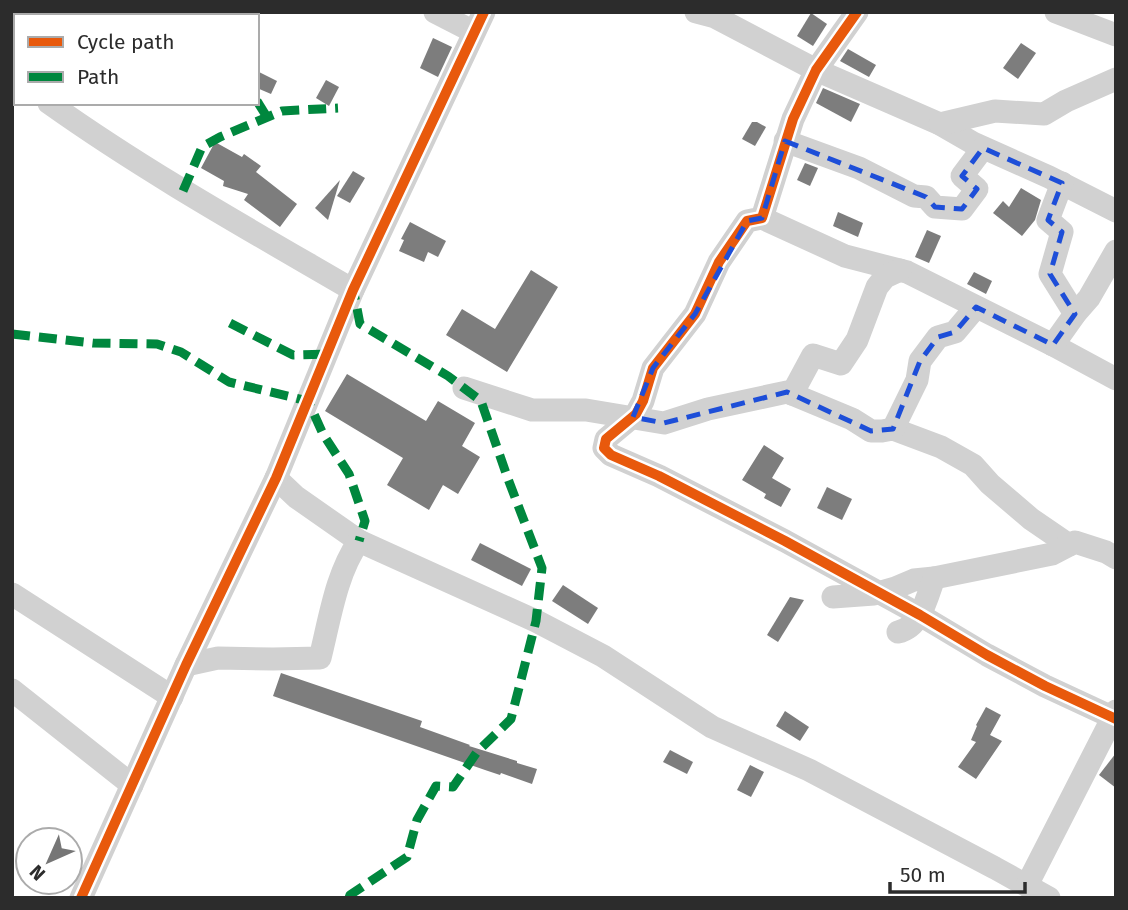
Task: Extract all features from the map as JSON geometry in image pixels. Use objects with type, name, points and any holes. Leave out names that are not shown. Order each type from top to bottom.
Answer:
[{"type":"street","points":[[80,898],[186,665],[276,478],[353,290],[479,22],[435,12]]},
{"type":"street","points":[[696,12],[715,17],[816,70],[940,124],[1116,211]]},
{"type":"street","points":[[762,218],[793,119],[816,70],[857,12]]},
{"type":"street","points":[[1056,12],[1116,35]]},
{"type":"street","points":[[940,124],[995,111],[1044,114],[1116,79]]},
{"type":"street","points":[[52,105],[99,139],[198,200],[353,290]]},
{"type":"street","points":[[785,142],[859,168],[914,196],[926,197],[934,207],[962,209],[976,189],[961,176],[984,148]]},
{"type":"street","points":[[1062,183],[1048,220],[1062,232],[1050,274],[1075,314]]},
{"type":"street","points":[[1027,885],[1115,716],[1045,686],[920,615],[659,476],[611,455],[604,448],[607,439],[636,414],[653,368],[695,314],[719,262],[747,221],[762,218],[845,256],[907,272],[1116,379]]},
{"type":"street","points":[[1053,345],[1089,298],[1116,251]]},
{"type":"street","points":[[792,394],[813,355],[841,365],[857,340],[877,287],[885,277],[900,270]]},
{"type":"street","points":[[893,429],[917,380],[920,361],[938,337],[955,332],[976,307]]},
{"type":"street","points":[[464,388],[532,410],[586,410],[664,423],[708,409],[787,392],[852,419],[871,431],[893,429],[941,447],[973,465],[990,484],[1031,519],[1069,545]]},
{"type":"street","points":[[276,478],[296,497],[359,541],[559,633],[603,656],[712,727],[809,770],[1049,898]]},
{"type":"street","points":[[186,665],[218,658],[320,658],[336,592],[349,555],[359,541]]},
{"type":"street","points":[[833,597],[879,593],[914,580],[1052,554],[1075,542],[1106,551],[1116,558]]},
{"type":"street","points":[[898,632],[907,630],[920,615],[934,578]]},
{"type":"street","points":[[12,594],[172,697]]},
{"type":"street","points":[[12,690],[132,785]]},
{"type":"highlighted area","points":[[785,141],[926,197],[935,207],[962,209],[977,189],[962,176],[983,148],[1062,183],[1048,220],[1062,232],[1050,274],[1075,314],[1053,345],[976,307],[955,332],[938,337],[920,361],[893,429],[871,431],[787,392],[664,423],[633,417],[653,368],[695,314],[747,221],[762,218]]},
{"type":"building","points":[[811,13],[827,24],[813,46],[797,36]]},
{"type":"building","points":[[433,38],[452,47],[438,77],[420,68]]},
{"type":"building","points":[[1021,43],[1036,53],[1018,79],[1003,68]]},
{"type":"building","points":[[848,49],[876,65],[869,77],[840,61]]},
{"type":"building","points":[[259,72],[277,81],[271,94],[259,89]]},
{"type":"building","points":[[326,80],[339,87],[329,106],[316,98]]},
{"type":"building","points":[[823,88],[860,104],[851,122],[816,103]]},
{"type":"building","points":[[752,122],[766,127],[755,146],[742,139]]},
{"type":"building","points":[[215,142],[242,157],[244,154],[261,166],[256,172],[297,204],[280,227],[244,200],[248,194],[223,186],[224,181],[201,168]]},
{"type":"building","points":[[805,163],[818,168],[810,186],[797,180]]},
{"type":"building","points":[[353,171],[365,178],[350,203],[337,196]]},
{"type":"building","points":[[340,180],[328,220],[315,208]]},
{"type":"building","points":[[1021,188],[1041,200],[1035,220],[1022,236],[993,213],[1003,201],[1009,207]]},
{"type":"building","points":[[838,212],[863,223],[858,237],[833,226]]},
{"type":"building","points":[[410,222],[446,241],[438,257],[428,252],[424,262],[399,251],[404,240],[401,239]]},
{"type":"building","points":[[927,230],[941,236],[929,263],[915,257]]},
{"type":"building","points":[[531,270],[558,287],[507,372],[446,335],[462,309],[495,329]]},
{"type":"building","points":[[974,272],[992,281],[986,294],[967,284]]},
{"type":"building","points":[[347,374],[426,421],[438,401],[475,423],[462,446],[480,457],[458,494],[443,485],[429,510],[387,485],[403,458],[325,411]]},
{"type":"building","points":[[764,445],[784,458],[772,478],[791,489],[781,507],[764,498],[766,494],[742,480]]},
{"type":"building","points":[[827,487],[852,499],[842,520],[817,508]]},
{"type":"building","points":[[480,543],[531,569],[522,586],[471,560]]},
{"type":"building","points":[[563,585],[598,608],[588,624],[552,601]]},
{"type":"building","points":[[790,597],[804,600],[778,642],[767,635]]},
{"type":"building","points":[[281,673],[422,721],[420,727],[537,769],[532,784],[273,696]]},
{"type":"building","points":[[986,707],[1001,715],[990,735],[1002,741],[976,779],[958,767],[976,742],[971,740]]},
{"type":"building","points":[[785,711],[809,727],[800,741],[776,726]]},
{"type":"building","points":[[670,750],[693,762],[687,774],[663,762]]},
{"type":"building","points":[[1116,753],[1116,788],[1099,775]]},
{"type":"building","points":[[750,765],[764,772],[751,797],[737,790]]},
{"type":"marked path","points":[[259,104],[267,117]]},
{"type":"marked path","points":[[183,191],[202,147],[220,137],[282,111],[338,108]]},
{"type":"marked path","points":[[349,898],[407,857],[417,820],[436,786],[453,787],[477,752],[511,719],[536,621],[542,568],[481,401],[448,376],[360,324],[354,293]]},
{"type":"marked path","points":[[230,323],[293,355],[327,354]]},
{"type":"marked path","points":[[12,334],[93,343],[157,344],[181,352],[229,382],[308,401],[323,434],[349,474],[365,521],[359,541]]},
{"type":"cycle path","points":[[81,898],[186,665],[276,478],[353,290],[484,12]]},
{"type":"cycle path","points":[[857,12],[816,70],[793,119],[762,218],[747,221],[719,262],[695,314],[653,368],[636,414],[606,439],[604,448],[611,455],[659,476],[785,541],[1045,686],[1116,719]]}]
